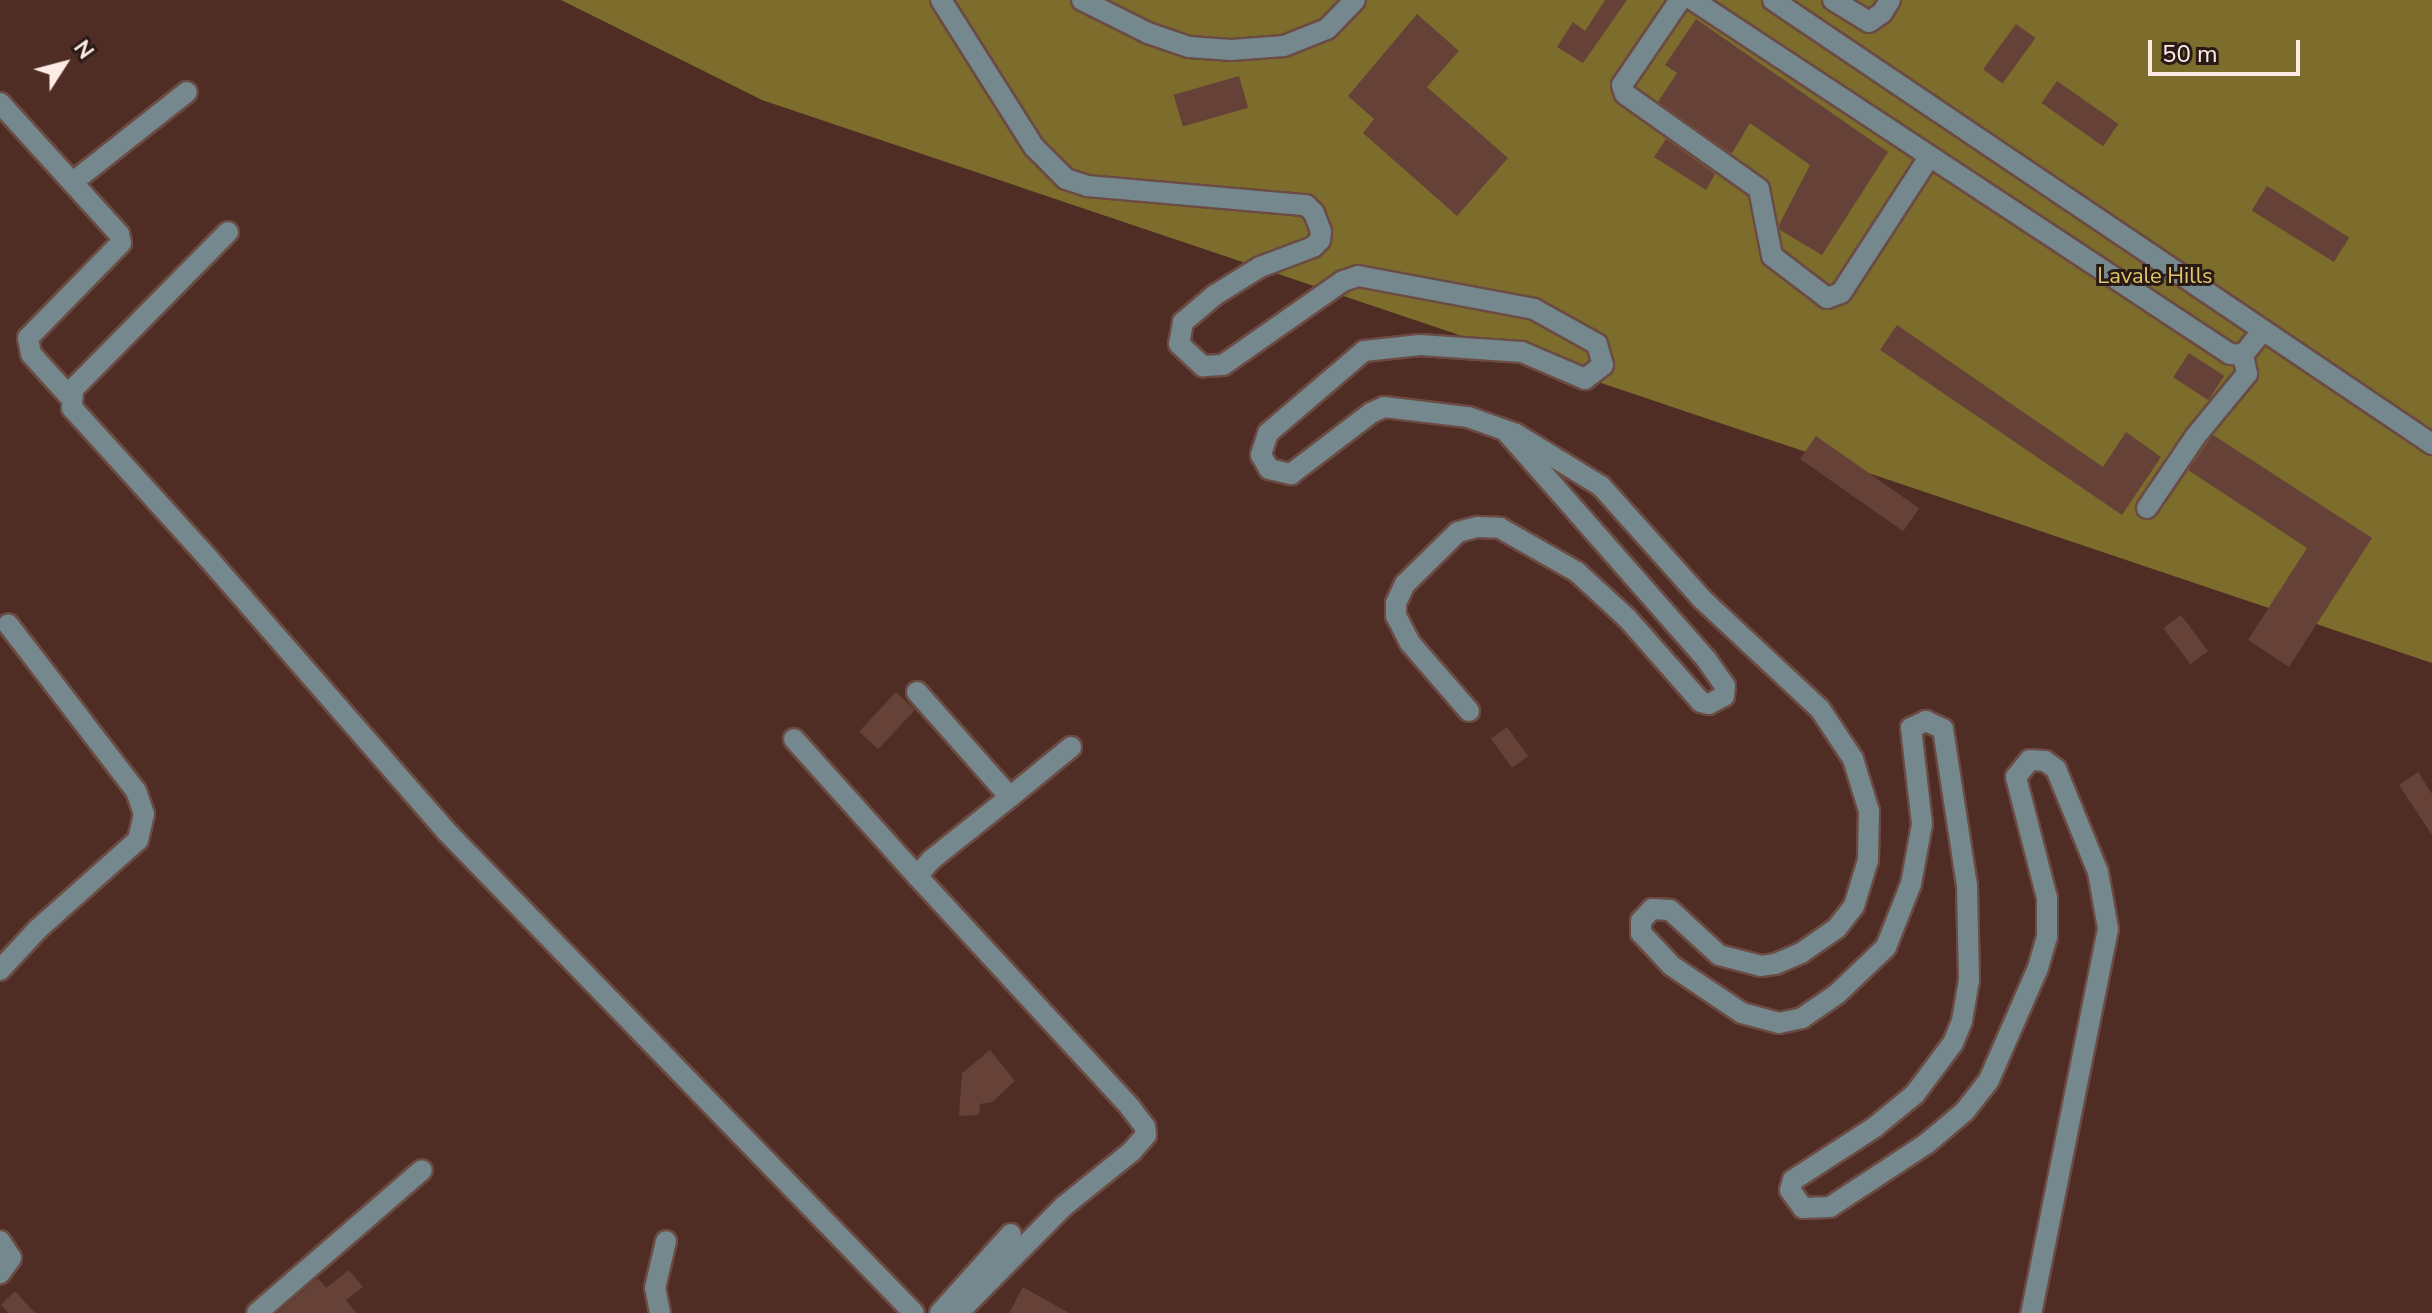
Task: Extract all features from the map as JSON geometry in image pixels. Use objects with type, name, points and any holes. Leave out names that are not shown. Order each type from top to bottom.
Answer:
[{"type":"street","points":[[941,0],[1034,147],[1066,179],[1087,186],[1306,205],[1314,213],[1321,231],[1320,240],[1313,247],[1260,267],[1215,295],[1183,322],[1179,344],[1203,366],[1223,365],[1343,281],[1358,276],[1534,309],[1592,339],[1601,352],[1603,365],[1585,379],[1522,352],[1420,345],[1364,351],[1264,439],[1261,455],[1269,469],[1291,474],[1371,413],[1384,407],[1468,417],[1543,447],[1601,486],[1703,600],[1810,699],[1839,734],[1863,786],[1869,811],[1868,860],[1860,895],[1837,928],[1787,960],[1775,964],[1745,964],[1709,949],[1670,910],[1652,909],[1641,921],[1641,933],[1651,947],[1685,975],[1742,1013],[1779,1023],[1802,1018],[1837,994],[1870,965],[1896,928],[1919,854],[1922,824],[1911,728],[1926,721],[1943,729],[1967,885],[1969,980],[1962,1021],[1953,1043],[1915,1094],[1875,1127],[1793,1180],[1790,1190],[1803,1208],[1830,1207],[1926,1144],[1965,1111],[1989,1080],[2038,968],[2047,937],[2047,898],[2016,777],[2030,760],[2045,761],[2056,769],[2098,872],[2108,929],[2031,1313]]},
{"type":"street","points":[[1082,0],[1148,33],[1189,47],[1231,50],[1284,46],[1327,29],[1355,0]]},
{"type":"street","points":[[1680,0],[1622,85],[1625,94],[1759,189],[1772,256],[1827,298],[1841,293],[1930,156]]},
{"type":"street","points":[[1693,0],[2230,354],[2243,355]]},
{"type":"street","points":[[1773,0],[2432,444]]},
{"type":"street","points":[[1833,0],[1869,22],[1882,13],[1890,0]]},
{"type":"street","points":[[73,182],[187,92]]},
{"type":"street","points":[[0,103],[119,234],[121,243],[28,338],[31,354],[70,397],[72,408],[208,558],[447,832],[914,1313]]},
{"type":"street","points":[[70,397],[80,382],[228,232]]},
{"type":"street","points":[[2243,355],[2263,330]]},
{"type":"street","points":[[2147,508],[2195,437],[2247,374],[2243,355]]},
{"type":"street","points":[[1469,711],[1410,643],[1396,616],[1396,603],[1405,584],[1458,532],[1477,527],[1500,528],[1577,572],[1627,618],[1701,702],[1709,704],[1724,696],[1725,686],[1706,659],[1503,429]]},
{"type":"street","points":[[0,970],[38,929],[138,840],[144,814],[136,791],[8,624]]},
{"type":"street","points":[[917,692],[1010,797]]},
{"type":"street","points":[[794,739],[1145,1127],[1146,1135],[1131,1152],[1064,1206],[958,1313]]},
{"type":"street","points":[[917,876],[931,860],[1071,747]]},
{"type":"street","points":[[257,1313],[422,1170]]},
{"type":"street","points":[[940,1313],[1011,1234]]},
{"type":"street","points":[[0,1241],[11,1258],[0,1273]]},
{"type":"street","points":[[660,1313],[655,1288],[666,1241]]},
{"type":"green space","name":"Lavale Hills","points":[[561,0],[2432,0],[2432,663],[762,100]]},
{"type":"building","points":[[1605,0],[1627,0],[1583,63],[1557,47],[1573,22],[1585,31]]},
{"type":"building","points":[[1417,14],[1459,51],[1427,87],[1508,158],[1457,216],[1363,133],[1374,119],[1348,96]]},
{"type":"building","points":[[1696,19],[1888,152],[1822,255],[1780,230],[1779,225],[1810,165],[1750,123],[1732,153],[1729,152],[1658,102],[1677,73],[1665,65]]},
{"type":"building","points":[[2016,24],[2035,38],[2003,83],[1983,69]]},
{"type":"building","points":[[1239,76],[1248,108],[1183,126],[1174,95]]},
{"type":"building","points":[[2057,81],[2118,124],[2103,146],[2042,103]]},
{"type":"building","points":[[1666,139],[1715,174],[1706,190],[1654,157]]},
{"type":"building","points":[[2267,186],[2349,237],[2334,262],[2252,211]]},
{"type":"building","points":[[1897,325],[2103,467],[2126,432],[2161,457],[2122,515],[1880,350]]},
{"type":"building","points":[[2189,353],[2224,376],[2208,400],[2173,377]]},
{"type":"building","points":[[2213,435],[2372,538],[2289,667],[2248,640],[2307,548],[2188,470]]},
{"type":"building","points":[[1816,436],[1919,508],[1903,531],[1800,459]]},
{"type":"building","points":[[2181,615],[2208,651],[2191,664],[2163,628]]},
{"type":"building","points":[[896,692],[915,710],[878,749],[859,731]]},
{"type":"building","points":[[1507,727],[1528,756],[1512,768],[1491,739]]},
{"type":"building","points":[[2418,772],[2432,794],[2432,835],[2399,785]]},
{"type":"building","points":[[990,1050],[1015,1081],[992,1102],[980,1104],[979,1115],[959,1116],[962,1073]]},
{"type":"building","points":[[349,1270],[363,1287],[346,1300],[356,1313],[277,1313],[318,1278],[326,1288]]},
{"type":"building","points":[[1023,1287],[1069,1313],[1009,1313]]},
{"type":"building","points":[[15,1291],[35,1313],[9,1313],[1,1305]]}]
